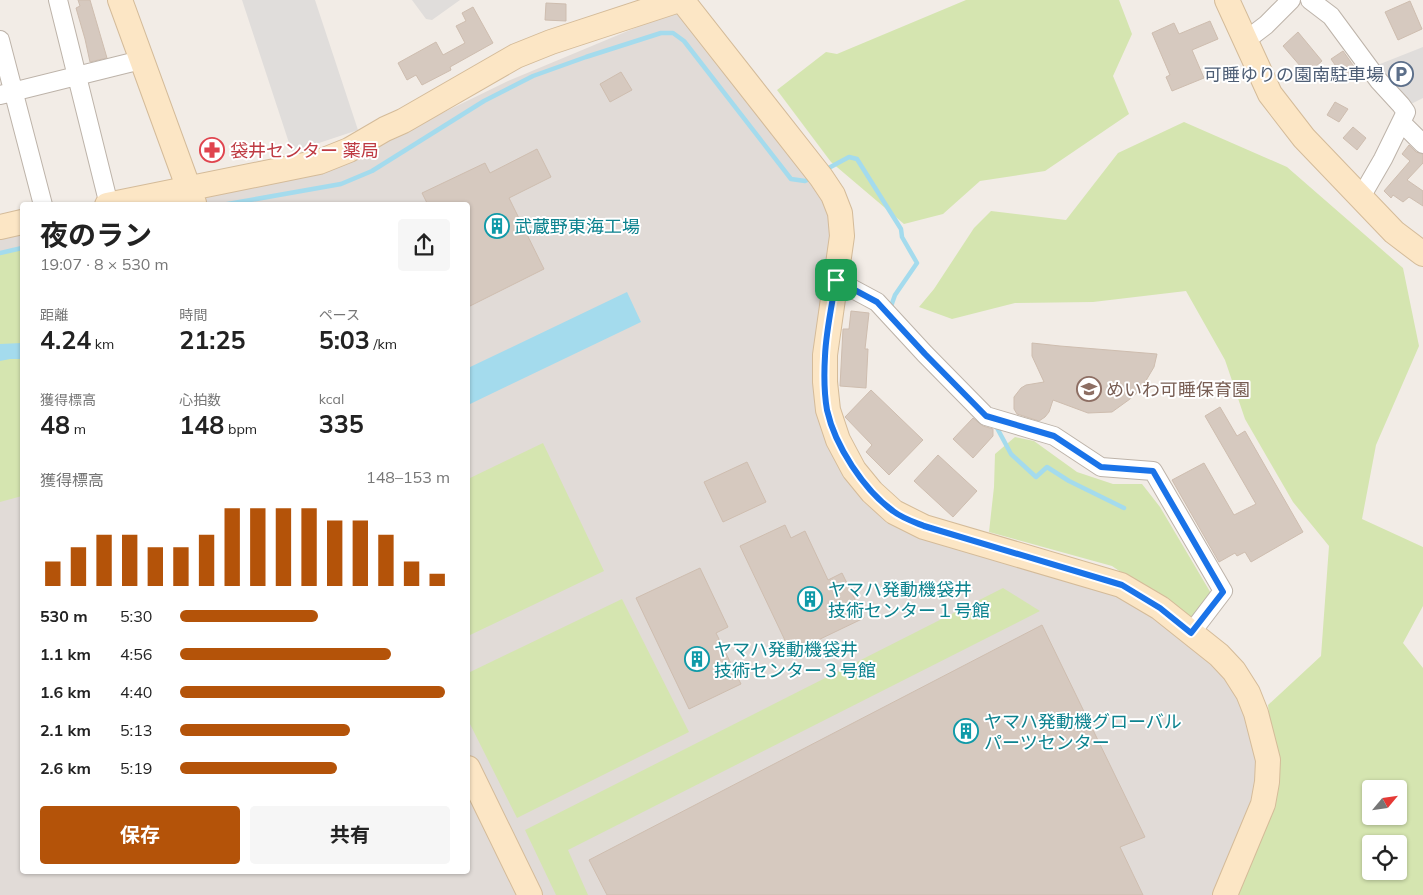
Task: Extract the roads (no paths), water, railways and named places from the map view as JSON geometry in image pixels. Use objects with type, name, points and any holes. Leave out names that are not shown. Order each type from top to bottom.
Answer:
[{"type":"street","points":[[58,0],[107,202]]},
{"type":"street","points":[[120,0],[192,197]]},
{"type":"street","points":[[140,202],[192,197],[320,162],[349,150],[403,121],[516,56],[551,42],[681,0],[815,169],[833,195],[840,213],[842,236],[825,355],[825,382],[828,410],[838,440],[854,470],[872,492],[894,512],[924,526],[1122,585],[1160,608],[1218,655],[1234,671],[1248,693],[1256,713],[1268,760],[1267,782],[1263,804],[1225,895]]},
{"type":"street","points":[[1227,0],[1270,94],[1304,138],[1394,232],[1423,254]]},
{"type":"street","points":[[1245,41],[1266,25],[1290,0]]},
{"type":"street","points":[[1310,0],[1331,16],[1379,81],[1406,112],[1383,159],[1361,197]]},
{"type":"street","points":[[0,40],[7,93],[42,202]]},
{"type":"street","points":[[7,93],[141,60]]},
{"type":"street","points":[[1400,124],[1423,144]]},
{"type":"street","points":[[0,227],[20,222]]},
{"type":"street","points":[[836,280],[877,302],[986,416],[1054,436],[1101,467],[1153,471],[1223,592],[1191,633]]},
{"type":"street","points":[[470,772],[530,895]]},
{"type":"water","points":[[627,292],[641,322],[470,404],[470,367]]},
{"type":"water","points":[[20,343],[20,359],[0,361],[0,344]]},
{"type":"waterway","points":[[239,202],[341,184],[372,171],[484,101],[533,76],[661,33],[673,33],[684,41],[791,179],[805,181],[812,178]]},
{"type":"waterway","points":[[825,170],[849,157],[857,159],[901,229],[902,237],[917,263],[895,295],[890,309]]},
{"type":"waterway","points":[[0,253],[20,248]]},
{"type":"waterway","points":[[993,424],[996,426],[1011,454],[1036,477],[1047,467],[1069,481],[1124,508]]},
{"type":"place","name":"可睡ゆりの園南駐車場","points":[[1401,74]]},
{"type":"place","name":"袋井センター 薬局","points":[[212,150]]},
{"type":"place","name":"武蔵野東海工場","points":[[497,226]]},
{"type":"place","name":"めいわ可睡保育園","points":[[1089,389]]},
{"type":"place","name":"ヤマハ発動機袋井 技術センター１号館","points":[[810,599]]},
{"type":"place","name":"ヤマハ発動機袋井 技術センター３号館","points":[[697,659]]},
{"type":"place","name":"ヤマハ発動機グローバル パーツセンター","points":[[966,731]]}]
